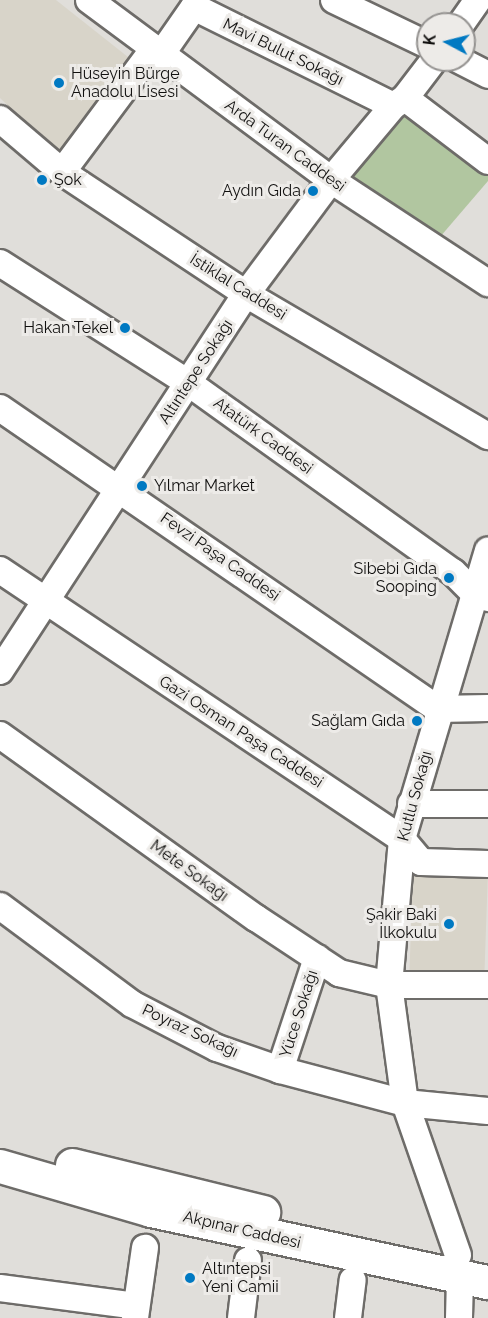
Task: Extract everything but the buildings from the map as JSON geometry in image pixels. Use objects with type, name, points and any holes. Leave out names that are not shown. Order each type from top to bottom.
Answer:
[{"type":"main road","name":"Akpınar Caddesi","points":[[0,1147],[311,1224],[474,1268]]},
{"type":"main road","name":"Akpınar Caddesi","points":[[0,1166],[151,1210],[474,1268]]},
{"type":"street","name":"Arda Turan Caddesi","points":[[89,0],[330,180],[488,283]]},
{"type":"street","points":[[334,0],[416,39]]},
{"type":"street","name":"Mavi Bulut Sokağı","points":[[157,53],[194,7],[399,102]]},
{"type":"street","points":[[62,172],[157,53]]},
{"type":"street","name":"Altıntepe Sokağı","points":[[0,671],[190,384],[246,294],[330,180],[425,72]]},
{"type":"street","points":[[399,102],[488,161]]},
{"type":"street","name":"İstiklal Caddesi","points":[[0,118],[62,172],[246,294],[488,436]]},
{"type":"street","name":"Atatürk Caddesi","points":[[0,262],[190,384],[453,572],[481,596]]},
{"type":"street","name":"Fevzi Paşa Caddesi","points":[[0,408],[120,488],[438,709]]},
{"type":"street","name":"Kutlu Sokağı","points":[[474,1268],[405,1103],[389,985],[402,839],[438,709],[481,596],[488,551]]},
{"type":"street","name":"Gazi Osman Paşa Caddesi","points":[[0,570],[46,604],[402,839],[421,862],[488,864]]},
{"type":"street","points":[[438,709],[488,708]]},
{"type":"street","name":"Mete Sokağı","points":[[0,735],[339,973],[389,985],[488,985]]},
{"type":"street","points":[[411,804],[488,804]]},
{"type":"street","name":"Poyraz Sokağı","points":[[0,906],[132,1004],[217,1047],[280,1070],[405,1103],[488,1111]]},
{"type":"street","name":"Yüce Sokağı","points":[[280,1070],[317,958]]},
{"type":"street","points":[[0,1288],[47,1308],[136,1312],[145,1248]]},
{"type":"street","points":[[241,1318],[248,1260]]},
{"type":"street","points":[[459,1318],[474,1268]]},
{"type":"street","points":[[348,1318],[353,1281]]},
{"type":"shaded area","name":"Hüseyin Bürge Anadolu Lisesi","points":[[0,0],[56,0],[128,57],[129,69],[62,158],[0,98]]},
{"type":"shaded area","name":"Şakir Baki İlkokulu","points":[[413,870],[488,873],[484,979],[409,976]]},
{"type":"green space","points":[[403,108],[488,174],[488,181],[440,237],[345,176]]},
{"type":"place","name":"Hüseyin Bürge Anadolu Lisesi","points":[[59,83]]},
{"type":"place","name":"Şok","points":[[42,180]]},
{"type":"place","name":"Aydın Gıda","points":[[313,191]]},
{"type":"place","name":"Hakan Tekel","points":[[125,328]]},
{"type":"place","name":"Yılmar Market","points":[[142,486]]},
{"type":"place","name":"Sibebi Gıda Sooping","points":[[449,578]]},
{"type":"place","name":"Sağlam Gıda","points":[[417,721]]},
{"type":"place","name":"Şakir Baki İlkokulu","points":[[449,924]]},
{"type":"place","name":"Altıntepsi Yeni Camii","points":[[190,1278]]}]
